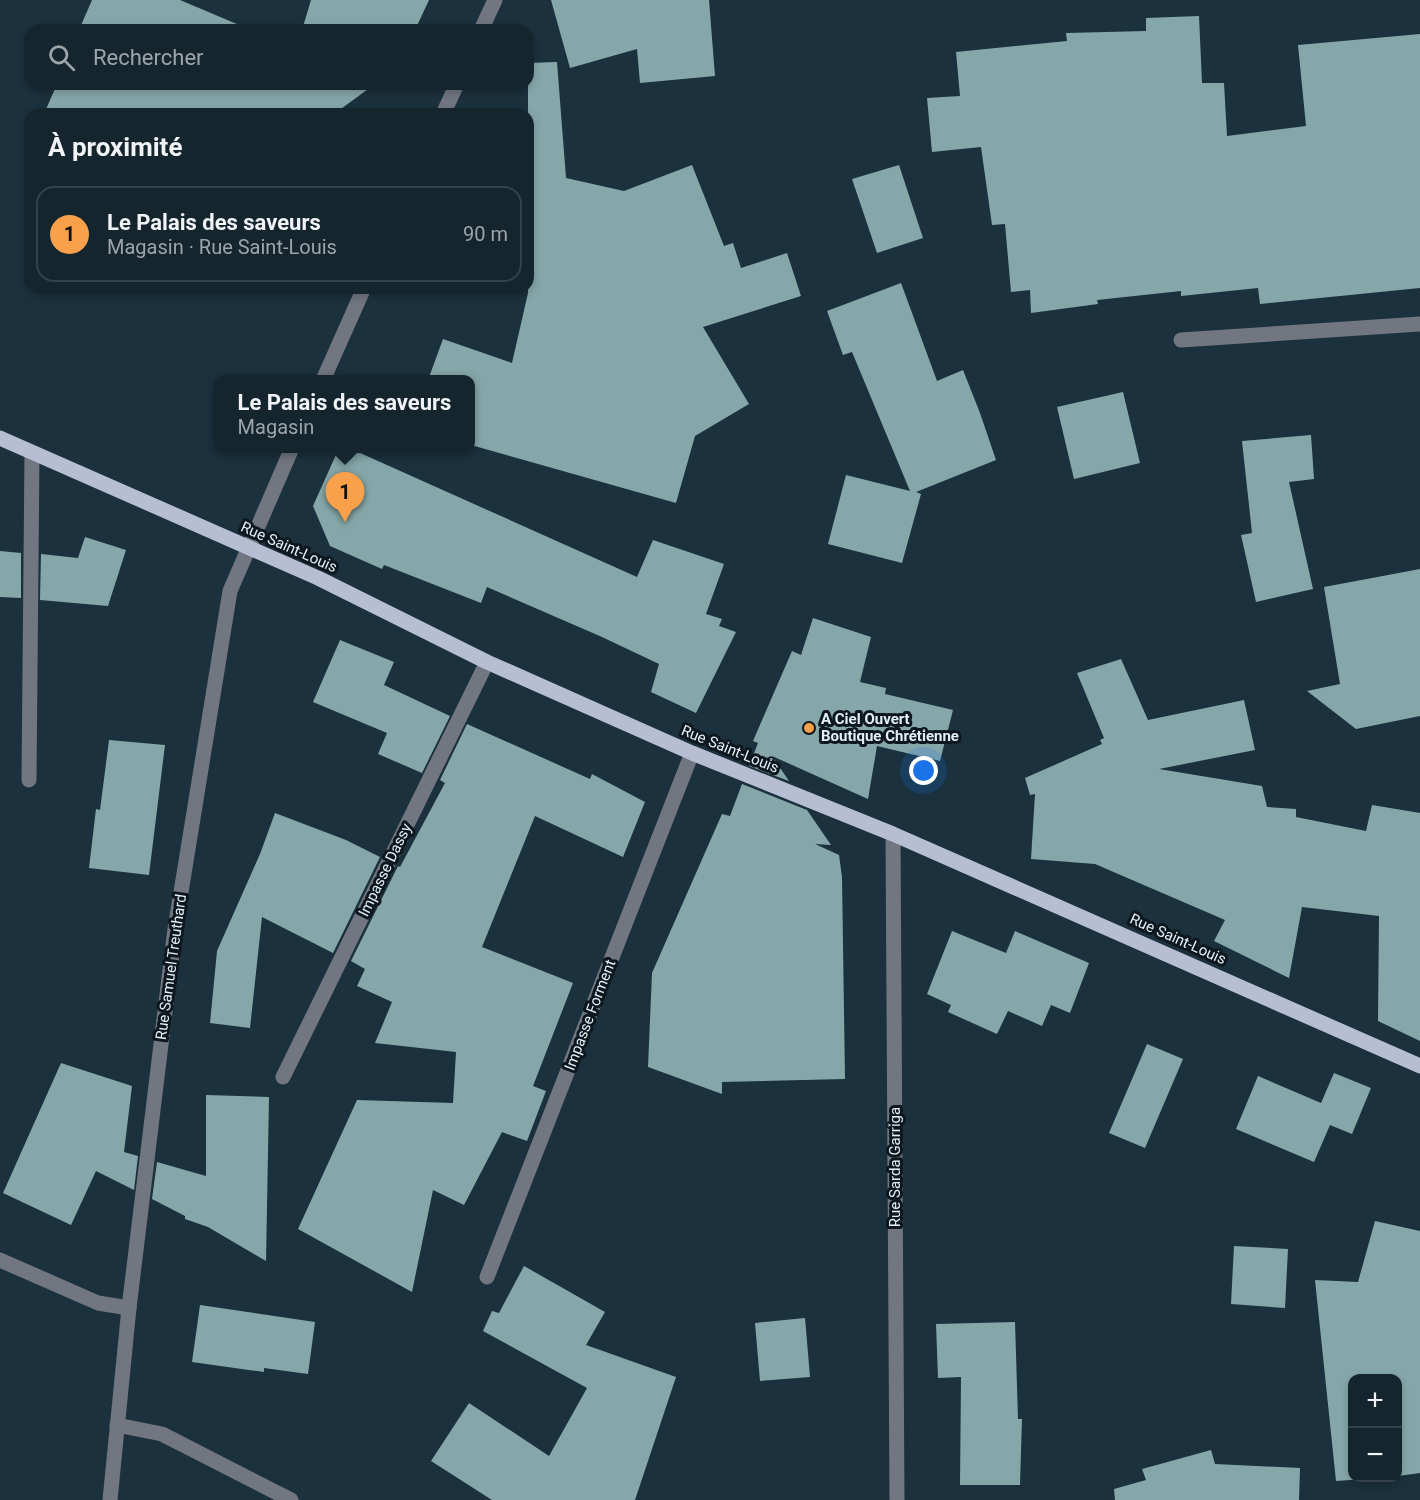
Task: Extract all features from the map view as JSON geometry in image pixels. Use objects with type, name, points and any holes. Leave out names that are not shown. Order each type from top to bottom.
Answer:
[{"type":"main road","name":"Rue Saint-Louis","points":[[0,438],[318,578],[487,662],[692,753],[893,834],[1420,1065]]},
{"type":"street","points":[[484,24],[495,0]]},
{"type":"street","points":[[446,108],[454,90]]},
{"type":"street","points":[[325,375],[361,294]]},
{"type":"street","points":[[1181,339],[1420,324]]},
{"type":"street","points":[[29,780],[32,453]]},
{"type":"street","name":"Rue Samuel Treuthard","points":[[110,1500],[129,1308],[175,929],[230,591],[290,453]]},
{"type":"street","name":"Impasse Dassy","points":[[283,1077],[487,662]]},
{"type":"street","name":"Impasse Forment","points":[[487,1277],[692,753]]},
{"type":"street","name":"Rue Sarda Garriga","points":[[893,834],[897,1500]]},
{"type":"street","points":[[0,1260],[98,1303],[129,1308]]},
{"type":"street","points":[[117,1425],[162,1434],[291,1500]]},
{"type":"building","points":[[92,0],[180,0],[237,24],[82,24]]},
{"type":"building","points":[[311,0],[429,0],[418,24],[304,24]]},
{"type":"building","points":[[551,0],[709,0],[715,76],[640,83],[637,49],[570,68]]},
{"type":"building","points":[[1199,16],[1202,83],[1224,83],[1227,136],[1306,126],[1298,45],[1420,34],[1420,288],[1260,304],[1258,288],[1181,296],[1181,291],[1097,300],[1098,304],[1031,313],[1030,290],[1011,292],[1005,224],[992,225],[981,147],[932,152],[927,98],[960,96],[956,52],[1067,41],[1066,33],[1146,31],[1146,18]]},
{"type":"building","points":[[557,62],[566,178],[624,191],[692,165],[724,246],[733,243],[741,268],[787,253],[801,296],[703,327],[749,404],[695,436],[676,503],[475,446],[475,375],[430,375],[443,339],[512,363],[528,294],[534,294],[534,108],[528,108],[528,90],[534,90],[534,63]]},
{"type":"building","points":[[54,90],[367,90],[342,108],[47,108]]},
{"type":"building","points":[[899,165],[923,238],[877,253],[852,179]]},
{"type":"building","points":[[901,283],[937,381],[963,370],[996,460],[916,492],[921,494],[902,563],[828,544],[846,475],[910,491],[852,352],[843,355],[827,311]]},
{"type":"building","points":[[1123,392],[1140,463],[1074,479],[1057,407]]},
{"type":"building","points":[[1311,435],[1314,479],[1289,482],[1313,589],[1256,602],[1241,535],[1252,533],[1242,441]]},
{"type":"building","points":[[337,453],[360,453],[637,577],[653,540],[724,564],[706,614],[722,619],[719,626],[736,632],[696,713],[651,692],[659,664],[602,637],[487,587],[481,603],[384,565],[382,569],[330,546],[313,506]]},
{"type":"building","points":[[85,537],[126,550],[108,606],[40,600],[41,554],[78,558]]},
{"type":"building","points":[[0,551],[21,553],[21,598],[0,597]]},
{"type":"building","points":[[1420,569],[1420,716],[1356,729],[1307,691],[1340,684],[1324,587]]},
{"type":"building","points":[[813,618],[871,637],[860,682],[886,688],[885,694],[953,710],[940,761],[877,746],[868,799],[772,756],[789,781],[749,766],[758,743],[753,741],[792,651],[801,655]]},
{"type":"building","points":[[340,640],[394,662],[384,685],[450,716],[422,773],[378,754],[387,733],[313,702]]},
{"type":"building","points":[[1121,659],[1148,720],[1244,700],[1255,750],[1159,769],[1262,786],[1267,807],[1296,809],[1296,817],[1366,831],[1372,805],[1420,813],[1420,1041],[1378,1021],[1379,916],[1302,907],[1289,978],[1214,941],[1225,920],[1095,864],[1031,859],[1035,794],[1030,795],[1025,778],[1102,744],[1100,740],[1104,738],[1077,673]]},
{"type":"building","points":[[467,724],[590,779],[592,774],[645,802],[623,857],[535,816],[482,947],[573,983],[533,1086],[546,1091],[527,1141],[502,1132],[464,1205],[433,1190],[412,1292],[298,1229],[357,1100],[453,1103],[456,1052],[375,1043],[392,1002],[357,986],[365,969],[351,961],[398,866],[400,867],[445,783],[440,780]]},
{"type":"building","points":[[109,740],[165,745],[149,875],[89,868],[96,809],[100,810]]},
{"type":"building","points":[[742,784],[807,810],[831,845],[815,844],[839,855],[842,877],[845,1079],[722,1082],[722,1094],[648,1067],[652,973],[722,814],[730,816]]},
{"type":"building","points":[[275,813],[346,840],[380,857],[333,953],[262,917],[250,1028],[210,1023],[217,951],[260,854]]},
{"type":"building","points":[[952,931],[1006,953],[1015,931],[1089,963],[1070,1013],[1051,1005],[1042,1026],[1008,1011],[997,1034],[948,1012],[951,1005],[927,994]]},
{"type":"building","points":[[1147,1044],[1183,1059],[1145,1148],[1109,1133]]},
{"type":"building","points":[[61,1063],[132,1086],[124,1152],[138,1156],[134,1190],[96,1171],[71,1225],[3,1193]]},
{"type":"building","points":[[1334,1073],[1371,1088],[1352,1134],[1330,1125],[1314,1162],[1236,1129],[1258,1076],[1321,1103]]},
{"type":"building","points":[[206,1095],[269,1097],[266,1261],[208,1227],[185,1219],[185,1216],[152,1199],[157,1162],[206,1176]]},
{"type":"building","points":[[1375,1221],[1420,1231],[1420,1473],[1402,1475],[1402,1374],[1348,1374],[1348,1480],[1336,1481],[1315,1280],[1358,1282]]},
{"type":"building","points":[[1234,1246],[1288,1249],[1285,1308],[1231,1304]]},
{"type":"building","points":[[524,1266],[605,1312],[586,1345],[676,1377],[635,1500],[492,1500],[431,1461],[469,1403],[549,1456],[587,1388],[483,1331],[492,1311],[499,1313]]},
{"type":"building","points":[[200,1305],[315,1322],[308,1374],[264,1368],[264,1372],[192,1362]]},
{"type":"building","points":[[805,1318],[810,1377],[760,1381],[755,1323]]},
{"type":"building","points":[[1015,1322],[1018,1419],[1022,1419],[1020,1485],[960,1485],[961,1377],[938,1378],[936,1324]]},
{"type":"building","points":[[1211,1450],[1215,1464],[1300,1468],[1299,1500],[1115,1500],[1114,1489],[1146,1480],[1142,1469]]},
{"type":"place","name":"Le Palais des saveurs","points":[[345,522]]},
{"type":"place","name":"A Ciel Ouvert Boutique Chrétienne","points":[[809,728]]}]
